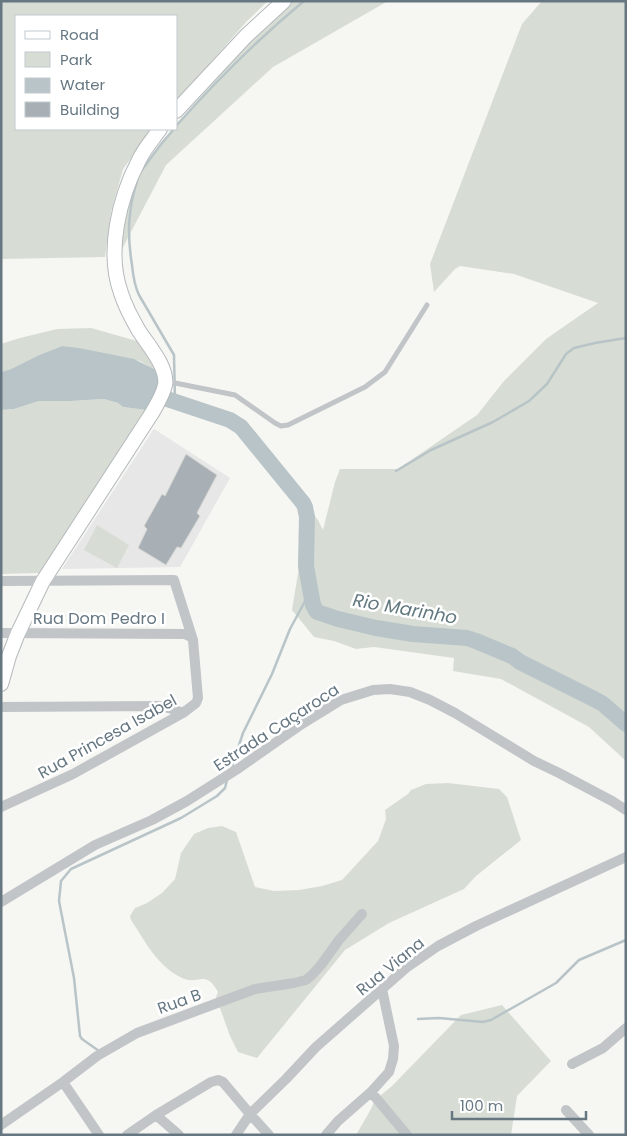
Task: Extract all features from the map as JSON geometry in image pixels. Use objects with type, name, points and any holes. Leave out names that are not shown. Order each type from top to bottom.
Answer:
[{"type":"main road","points":[[178,109],[246,36],[284,1]]},
{"type":"main road","points":[[1,684],[18,633],[43,581],[152,413],[162,394],[165,383],[163,372],[158,360],[129,313],[120,292],[115,251],[120,207],[128,181],[140,158],[159,130]]},
{"type":"street","name":"Rua Princesa Isabel","points":[[1,807],[73,774],[183,713],[196,703],[198,698],[193,640],[174,580],[43,581]]},
{"type":"street","points":[[1,581],[43,581]]},
{"type":"street","name":"Rua Dom Pedro I","points":[[1,633],[185,634],[189,635],[193,640]]},
{"type":"street","name":"Estrada Caçaroca","points":[[1,902],[95,845],[152,820],[187,801],[341,700],[373,690],[390,689],[410,692],[430,700],[534,761],[626,810]]},
{"type":"street","points":[[1,707],[155,706],[183,713]]},
{"type":"street","name":"Rua Viana","points":[[236,1135],[250,1114],[316,1048],[406,968],[438,946],[476,926],[626,858]]},
{"type":"street","name":"Rua B","points":[[1,1125],[97,1056],[137,1033],[255,989],[306,980],[321,965],[339,940],[362,914]]},
{"type":"street","points":[[326,1135],[389,1072],[394,1046],[382,990]]},
{"type":"street","points":[[572,1064],[603,1048],[626,1028]]},
{"type":"street","points":[[126,1135],[211,1082],[218,1080],[223,1082],[269,1135]]},
{"type":"street","points":[[63,1082],[99,1135]]},
{"type":"street","points":[[371,1092],[407,1135]]},
{"type":"street","points":[[566,1110],[589,1135]]},
{"type":"street","points":[[156,1115],[179,1135]]},
{"type":"lane","points":[[165,383],[235,395],[275,423],[281,426],[288,425],[365,387],[385,372],[427,304]]},
{"type":"shaded area","points":[[154,429],[230,478],[180,567],[62,569]]},
{"type":"green space","points":[[1,1],[268,1],[247,21],[178,100],[178,15],[15,15],[15,130],[152,130],[123,169],[111,212],[105,257],[1,259]]},
{"type":"green space","points":[[291,1],[388,1],[273,67],[166,165],[121,251],[126,215],[137,176],[172,130],[178,130],[178,123],[258,32]]},
{"type":"green space","points":[[542,1],[626,1],[626,761],[589,727],[501,679],[453,671],[454,658],[374,647],[356,649],[334,641],[314,637],[292,610],[304,537],[304,502],[323,530],[340,469],[398,469],[477,415],[504,381],[546,339],[598,303],[514,274],[460,266],[434,292],[430,264],[522,24]]},
{"type":"green space","points":[[91,328],[144,343],[157,370],[140,361],[62,346],[1,372],[1,344],[57,329]]},
{"type":"green space","points":[[104,399],[118,403],[123,407],[146,410],[43,574],[1,574],[1,410],[14,409],[39,401]]},
{"type":"green space","points":[[97,525],[129,545],[117,568],[84,550]]},
{"type":"green space","points":[[448,783],[499,789],[507,797],[521,840],[476,876],[464,889],[389,923],[345,950],[257,1058],[238,1052],[216,997],[218,992],[213,985],[205,979],[188,980],[182,978],[165,967],[152,952],[131,920],[130,916],[135,908],[162,893],[175,879],[181,853],[194,834],[208,828],[222,826],[236,832],[255,887],[274,891],[299,890],[322,886],[342,880],[378,841],[386,819],[385,810],[411,790],[426,784]]},
{"type":"green space","points":[[502,1005],[551,1061],[517,1096],[511,1135],[356,1135],[375,1100],[392,1086],[461,1015]]},
{"type":"water","points":[[62,346],[134,359],[157,370],[159,386],[146,410],[123,407],[118,403],[104,399],[39,401],[14,409],[1,410],[1,372]]},
{"type":"building","points":[[186,454],[217,475],[197,513],[200,516],[181,548],[177,547],[166,565],[138,548],[147,529],[144,526],[162,494],[165,496]]},
{"type":"waterway","points":[[178,124],[238,61],[304,1]]},
{"type":"waterway","points":[[141,171],[173,130]]},
{"type":"waterway","points":[[137,181],[129,222],[129,243],[133,276],[139,295],[174,355],[175,401]]},
{"type":"waterway","points":[[396,471],[431,450],[493,422],[529,401],[547,384],[566,354],[574,348],[626,338]]},
{"type":"waterway","name":"Rio Marinho","points":[[146,392],[230,420],[241,427],[303,503],[307,517],[306,566],[313,605],[317,612],[376,628],[413,634],[467,638],[476,641],[512,656],[520,662],[594,699],[603,704],[626,724]]},
{"type":"waterway","points":[[231,770],[243,733],[272,674],[290,629],[310,592]]},
{"type":"waterway","points":[[99,1051],[80,1036],[74,978],[59,901],[61,881],[71,869],[181,818],[217,796],[225,788],[227,780]]},
{"type":"waterway","points":[[418,1019],[439,1018],[483,1022],[491,1020],[556,983],[579,960],[626,940]]}]
